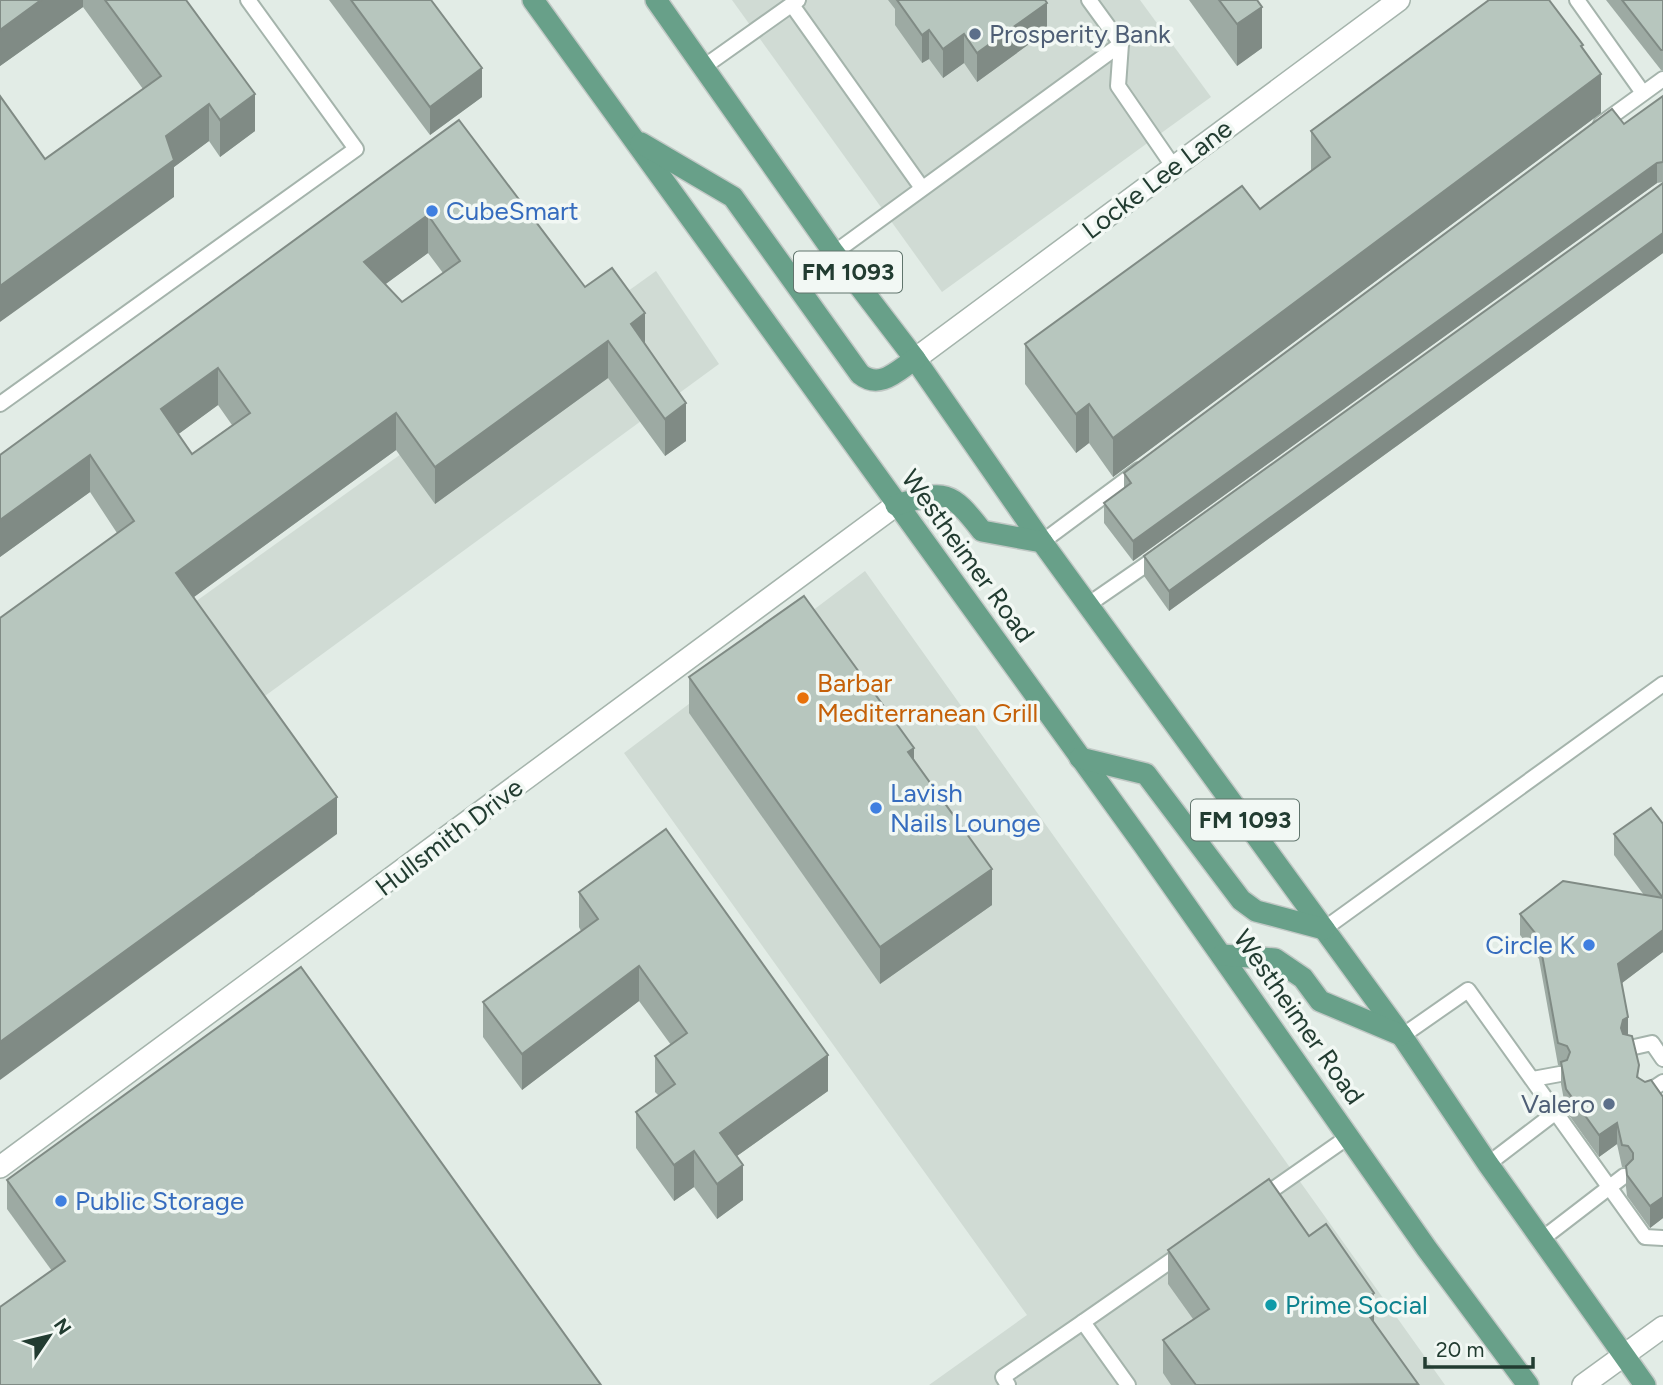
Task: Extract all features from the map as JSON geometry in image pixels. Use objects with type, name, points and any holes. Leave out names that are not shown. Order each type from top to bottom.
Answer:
[{"type":"main road","name":"Westheimer Road","points":[[533,0],[1222,955],[1348,1137],[1528,1385]]},
{"type":"main road","name":"FM 1093","points":[[656,0],[834,253],[915,359],[1042,542],[1402,1035],[1488,1164],[1645,1385]]},
{"type":"main road","points":[[633,139],[733,197],[860,374],[869,381],[880,382],[915,359]]},
{"type":"main road","points":[[897,505],[933,494],[958,501],[982,531],[1042,542]]},
{"type":"main road","points":[[1080,758],[1146,774],[1241,900],[1256,911],[1324,929]]},
{"type":"main road","points":[[1222,955],[1275,959],[1303,978],[1320,1002],[1402,1035]]},
{"type":"street","name":"Locke Lee Lane","points":[[915,359],[1399,0]]},
{"type":"street","name":"Hullsmith Drive","points":[[0,1167],[897,505]]},
{"type":"street","points":[[1583,1385],[1663,1327]]},
{"type":"lane","points":[[0,404],[356,149],[248,0]]},
{"type":"lane","points":[[1089,0],[1121,44],[1118,86],[1173,166]]},
{"type":"lane","points":[[1577,0],[1643,93]]},
{"type":"lane","points":[[705,66],[795,2],[922,188]]},
{"type":"lane","points":[[834,253],[1121,44]]},
{"type":"lane","points":[[1589,132],[1663,79]]},
{"type":"lane","points":[[1042,542],[1154,459]]},
{"type":"lane","points":[[1089,604],[1175,544]]},
{"type":"lane","points":[[1324,929],[1663,684]]},
{"type":"lane","points":[[1402,1035],[1468,990],[1556,1112],[1582,1141],[1609,1187],[1645,1237],[1663,1238]]},
{"type":"lane","points":[[1630,1048],[1651,1042],[1663,1059]]},
{"type":"lane","points":[[1533,1079],[1560,1074]]},
{"type":"lane","points":[[1645,1094],[1663,1082]]},
{"type":"lane","points":[[1488,1164],[1556,1112]]},
{"type":"lane","points":[[1255,1202],[1348,1137]]},
{"type":"lane","points":[[1542,1239],[1623,1176]]},
{"type":"lane","points":[[1001,1382],[1198,1242]]},
{"type":"lane","points":[[1083,1322],[1128,1385]]},
{"type":"shaded area","points":[[732,0],[1140,0],[1211,97],[942,292]]},
{"type":"shaded area","points":[[656,271],[719,364],[250,707],[181,612]]},
{"type":"shaded area","points":[[865,571],[1445,1385],[929,1385],[1027,1315],[624,753]]},
{"type":"building","points":[[0,0],[41,0],[0,30]]},
{"type":"building","points":[[105,0],[186,0],[255,94],[220,120],[209,104],[166,136],[174,160],[0,286],[0,96],[45,159],[161,76]]},
{"type":"building","points":[[351,0],[431,0],[482,68],[430,107]]},
{"type":"building","points":[[897,0],[1045,0],[1047,3],[977,53],[964,34],[943,49],[929,30],[922,35]]},
{"type":"building","points":[[1219,0],[1257,0],[1262,7],[1237,24]]},
{"type":"building","points":[[1489,0],[1549,0],[1601,74],[1113,438],[1089,404],[1076,414],[1025,344],[1242,186],[1260,209],[1330,157],[1311,131]]},
{"type":"building","points":[[1622,0],[1663,0],[1663,50],[1661,50]]},
{"type":"building","points":[[1663,96],[1663,162],[1657,163],[1133,541],[1104,503],[1131,483],[1124,473],[1612,109],[1624,124]]},
{"type":"building","points":[[459,120],[585,287],[612,268],[645,313],[631,324],[686,403],[665,419],[608,341],[435,467],[396,413],[176,573],[337,797],[0,1042],[0,618],[134,521],[90,455],[0,520],[0,455]],"holes":[[[428,215],[460,261],[402,302],[364,262]],[[218,368],[250,413],[192,454],[161,409]]]},
{"type":"building","points":[[1663,183],[1663,233],[1169,591],[1144,556]]},
{"type":"building","points":[[804,596],[914,748],[908,752],[992,869],[880,947],[689,677]]},
{"type":"building","points":[[1651,808],[1663,824],[1663,898],[1614,834]]},
{"type":"building","points":[[666,829],[828,1055],[720,1133],[743,1165],[717,1184],[694,1151],[674,1165],[636,1112],[675,1084],[655,1056],[687,1033],[639,966],[522,1054],[483,1002],[598,919],[579,892]]},
{"type":"building","points":[[1563,881],[1663,898],[1663,930],[1618,964],[1628,1017],[1623,1020],[1621,1028],[1623,1034],[1632,1036],[1639,1065],[1637,1077],[1645,1082],[1651,1080],[1663,1097],[1663,1197],[1650,1206],[1627,1175],[1626,1166],[1633,1159],[1633,1153],[1628,1146],[1622,1145],[1617,1123],[1599,1135],[1566,1089],[1561,1062],[1567,1060],[1570,1052],[1567,1046],[1558,1043],[1539,938],[1520,914]]},
{"type":"building","points":[[301,967],[601,1385],[0,1385],[0,1307],[65,1261],[7,1180]]},
{"type":"building","name":"Prime Social","points":[[1269,1179],[1309,1236],[1326,1224],[1374,1293],[1360,1303],[1418,1384],[1196,1385],[1163,1340],[1209,1309],[1168,1250]]},
{"type":"place","name":"Prosperity Bank","points":[[975,34]]},
{"type":"place","name":"CubeSmart","points":[[432,211]]},
{"type":"place","name":"Barbar Mediterranean Grill","points":[[803,698]]},
{"type":"place","name":"Lavish Nails Lounge","points":[[876,808]]},
{"type":"place","name":"Circle K","points":[[1589,945]]},
{"type":"place","name":"Valero","points":[[1609,1104]]},
{"type":"place","name":"Public Storage","points":[[61,1201]]},
{"type":"place","name":"Prime Social","points":[[1271,1305]]}]
